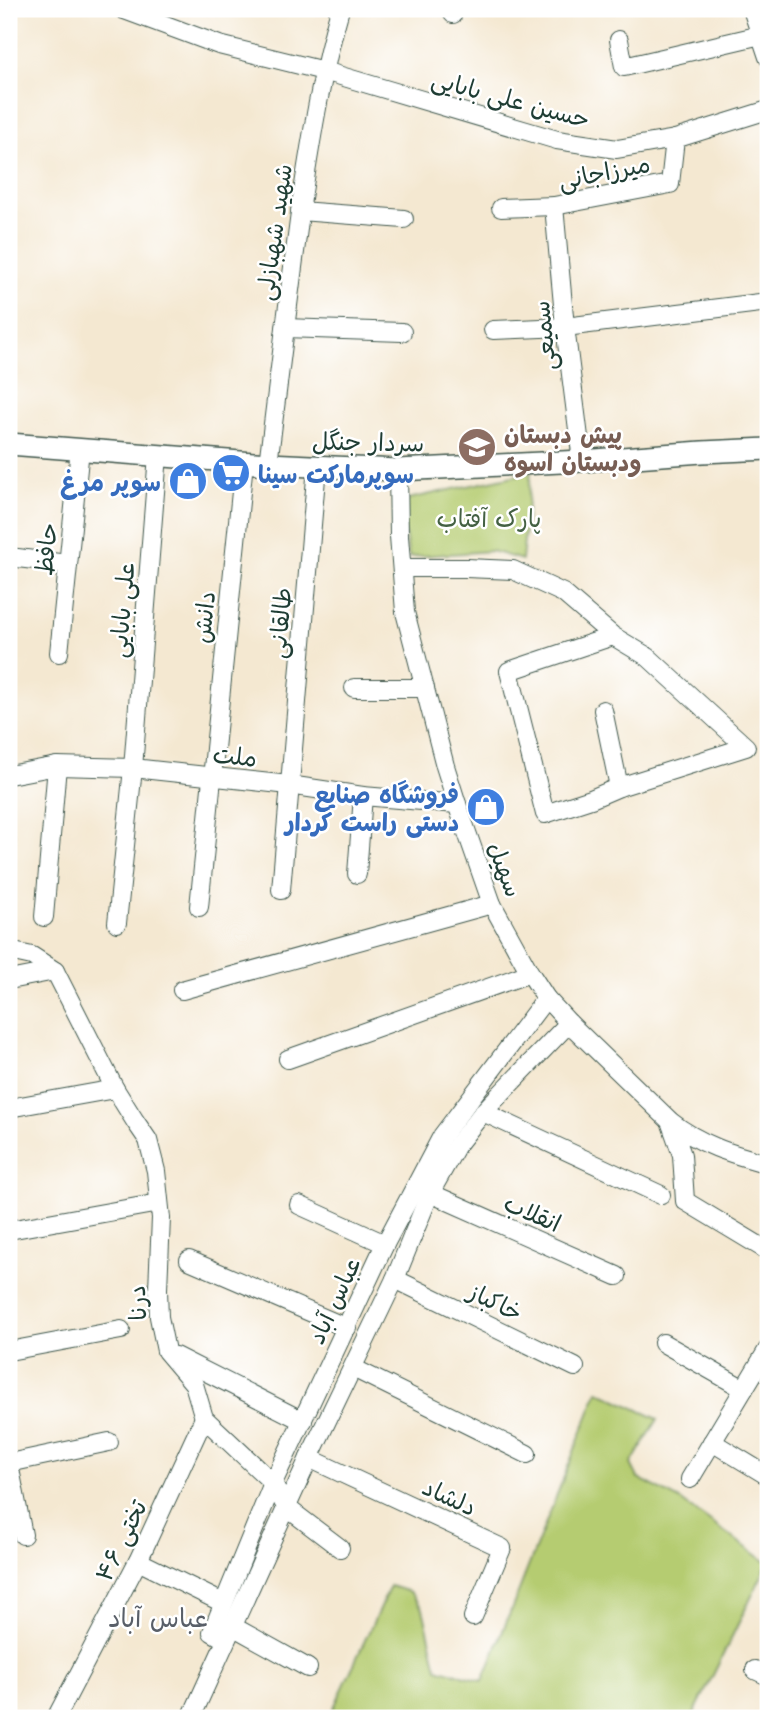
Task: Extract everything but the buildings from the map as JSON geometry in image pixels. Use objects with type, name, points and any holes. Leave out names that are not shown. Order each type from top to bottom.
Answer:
[{"type":"main road","name":"سردار جنگل","points":[[9,444],[268,464],[398,470],[768,449]]},
{"type":"street","name":"حسین علی بابایی","points":[[122,9],[219,45],[324,71],[557,140],[617,149],[675,139],[768,110]]},
{"type":"street","name":"شهید شهبازلی","points":[[268,464],[310,145],[324,71],[340,9]]},
{"type":"street","points":[[758,10],[761,35],[768,57]]},
{"type":"street","points":[[619,40],[624,67],[761,35]]},
{"type":"street","name":"میرزاجانی","points":[[501,208],[554,206],[670,184],[675,139]]},
{"type":"street","name":"سمیعی","points":[[554,206],[565,327],[582,461]]},
{"type":"street","points":[[300,211],[404,219]]},
{"type":"street","points":[[493,330],[565,327],[768,302]]},
{"type":"street","points":[[285,328],[402,332]]},
{"type":"street","name":"حافظ","points":[[59,653],[80,449]]},
{"type":"street","name":"علی بابایی","points":[[117,923],[133,768],[158,456]]},
{"type":"street","name":"دانش","points":[[199,907],[244,462]]},
{"type":"street","name":"طالقانی","points":[[281,890],[317,466]]},
{"type":"street","name":"سهیل","points":[[398,470],[399,536],[405,612],[457,804],[492,904],[546,998],[670,1121],[681,1130],[723,1151],[768,1164]]},
{"type":"street","points":[[9,557],[68,564]]},
{"type":"street","points":[[402,568],[513,570],[563,593],[613,636],[648,657],[746,747],[619,787],[545,814],[509,671],[613,636]]},
{"type":"street","points":[[354,688],[425,688]]},
{"type":"street","points":[[603,710],[619,787]]},
{"type":"street","points":[[44,916],[57,766]]},
{"type":"street","name":"ملت","points":[[9,775],[57,766],[133,768],[363,796],[457,804]]},
{"type":"street","points":[[357,874],[363,796]]},
{"type":"street","points":[[182,990],[492,904]]},
{"type":"street","points":[[9,951],[32,956],[55,971]]},
{"type":"street","points":[[9,980],[55,971]]},
{"type":"street","name":"درنا","points":[[55,971],[115,1089],[148,1140],[156,1171],[161,1218],[159,1317],[166,1352],[194,1384],[204,1419]]},
{"type":"street","points":[[288,1059],[530,973]]},
{"type":"street","name":"عباس آباد","points":[[230,1633],[212,1632],[273,1483],[385,1244],[442,1136],[546,998]]},
{"type":"street","name":"عباس آباد","points":[[191,1718],[286,1507],[395,1279],[430,1193],[457,1144],[483,1112],[569,1023]]},
{"type":"street","points":[[9,1108],[115,1089]]},
{"type":"street","points":[[483,1112],[661,1195]]},
{"type":"street","points":[[670,1121],[682,1155],[685,1201],[768,1251]]},
{"type":"street","name":"انقلاب","points":[[430,1193],[617,1276]]},
{"type":"street","points":[[9,1230],[159,1203]]},
{"type":"street","points":[[299,1205],[385,1244]]},
{"type":"street","points":[[189,1260],[347,1328]]},
{"type":"street","name":"خاکباز","points":[[395,1279],[575,1367]]},
{"type":"street","points":[[9,1351],[121,1330]]},
{"type":"street","points":[[663,1343],[744,1389]]},
{"type":"street","points":[[690,1479],[768,1349]]},
{"type":"street","points":[[166,1352],[303,1421]]},
{"type":"street","points":[[353,1368],[527,1454]]},
{"type":"street","points":[[204,1419],[273,1483],[286,1507],[340,1548]]},
{"type":"street","name":"تختی ۴۶","points":[[56,1718],[138,1561],[204,1419]]},
{"type":"street","points":[[23,1535],[9,1464],[109,1442]]},
{"type":"street","points":[[712,1442],[768,1476]]},
{"type":"street","name":"دلشاد","points":[[309,1458],[502,1548],[473,1617]]},
{"type":"street","points":[[138,1561],[223,1603]]},
{"type":"street","points":[[230,1633],[309,1668]]},
{"type":"green space","name":"پارک آفتاب","points":[[531,472],[522,560],[491,551],[409,557],[399,501]]},
{"type":"green space","points":[[598,1391],[658,1419],[631,1464],[638,1478],[680,1500],[768,1563],[692,1718],[329,1718],[390,1586],[410,1592],[423,1609],[437,1668],[483,1681]]},
{"type":"place","name":"پیش دبستان ودبستان اسوه","points":[[477,447]]},
{"type":"place","name":"سوپرمارکت سینا","points":[[231,473]]},
{"type":"place","name":"سوپر مرغ","points":[[188,481]]},
{"type":"place","name":"فروشگاه صنایع دستی راست کردار","points":[[486,807]]},
{"type":"district","name":"عباس آباد","points":[[158,1617]]}]
